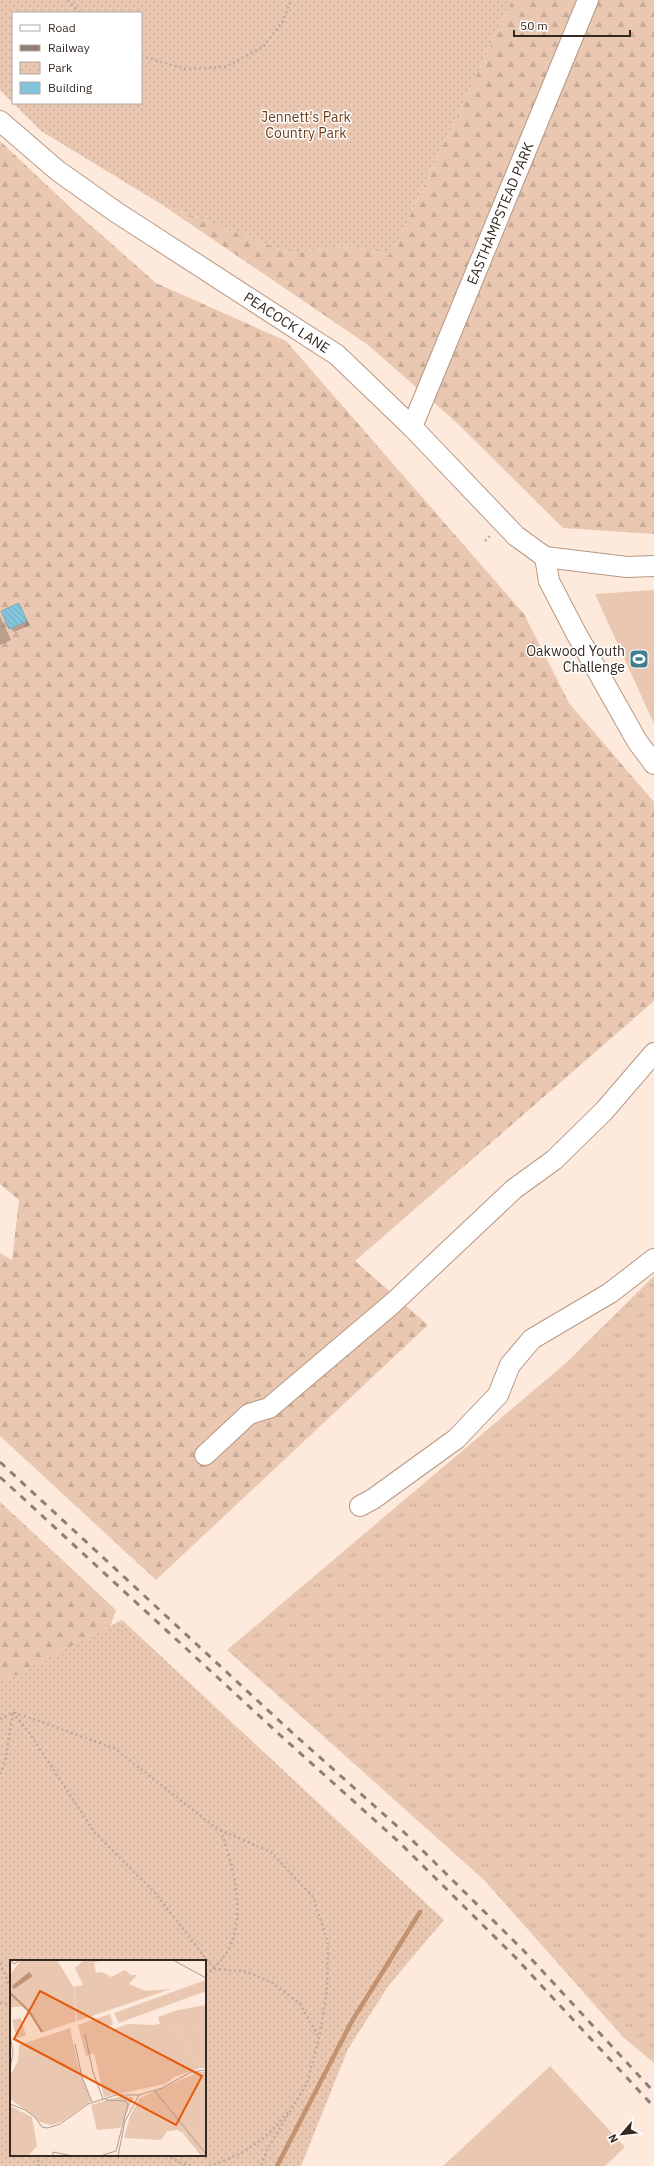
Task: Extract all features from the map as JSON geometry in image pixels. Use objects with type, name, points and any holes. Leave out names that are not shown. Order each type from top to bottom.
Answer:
[{"type":"street","name":"EASTHAMPSTEAD PARK","points":[[412,427],[588,0]]},
{"type":"street","name":"PEACOCK LANE","points":[[0,121],[58,171],[109,207],[337,356],[412,427],[516,536],[545,557]]},
{"type":"street","points":[[654,566],[627,567],[545,557],[549,581],[576,633],[637,741],[654,764]]},
{"type":"street","points":[[205,1455],[248,1414],[269,1408],[371,1321],[514,1188],[554,1160],[604,1110],[654,1053]]},
{"type":"street","points":[[360,1506],[373,1499],[456,1439],[498,1395],[510,1365],[532,1339],[610,1293],[654,1259]]},
{"type":"path","points":[[68,0],[79,12]]},
{"type":"path","points":[[142,56],[185,69],[226,67],[264,46],[283,21],[291,0]]},
{"type":"path","points":[[0,1774],[5,1762],[13,1712]]},
{"type":"path","points":[[13,1712],[30,1734],[95,1833],[156,1894],[214,1969],[244,1971],[273,1983],[300,2004],[319,2038]]},
{"type":"path","points":[[0,1719],[13,1712],[114,1748],[221,1831],[271,1852],[313,1897],[328,1942],[327,1991],[319,2038],[307,2083],[267,2150],[261,2166]]},
{"type":"path","points":[[206,1975],[214,1969],[227,1951],[235,1927],[237,1903],[235,1872],[221,1831]]},
{"type":"path","points":[[0,1963],[10,1987]]},
{"type":"path","points":[[0,2003],[10,2004]]},
{"type":"path","points":[[209,2166],[236,2157],[269,2134],[294,2106]]},
{"type":"path","points":[[37,2156],[39,2166]]},
{"type":"path","points":[[168,2156],[181,2163],[193,2166]]},
{"type":"green space","name":"Jennett's Park Country Park","points":[[0,0],[512,0],[391,255],[347,246],[291,253],[161,204],[41,131],[14,104],[142,104],[142,12],[12,12],[12,102],[0,90]]},
{"type":"green space","points":[[512,0],[654,0],[654,534],[563,528],[457,423],[368,345],[161,204],[291,253],[347,246],[391,255]]},
{"type":"green space","points":[[0,141],[72,209],[156,283],[286,341],[524,614],[569,703],[654,802],[654,1001],[355,1261],[428,1325],[156,1580],[0,1436],[0,1253],[12,1260],[19,1200],[0,1184]]},
{"type":"green space","name":"Oakwood Youth Challenge","points":[[654,590],[654,724],[595,594]]},
{"type":"green space","points":[[654,1276],[654,2063],[623,2037],[484,1880],[227,1650],[566,1363]]},
{"type":"green space","points":[[0,1502],[116,1610],[110,1627],[0,1685]]},
{"type":"green space","points":[[122,1620],[444,1920],[389,1985],[348,2049],[301,2166],[0,2166],[0,1683]]},
{"type":"green space","points":[[550,2066],[625,2147],[605,2166],[443,2166]]},
{"type":"building","points":[[19,603],[27,621],[9,629],[1,611]]},
{"type":"waterway","points":[[277,2166],[352,2021],[420,1912]]},
{"type":"railway","points":[[0,1462],[287,1728],[407,1835],[523,1950],[654,2092]]},
{"type":"railway","points":[[0,1477],[280,1735],[400,1843],[515,1957],[654,2107]]},
{"type":"place","name":"Oakwood Youth Challenge","points":[[639,659]]}]
